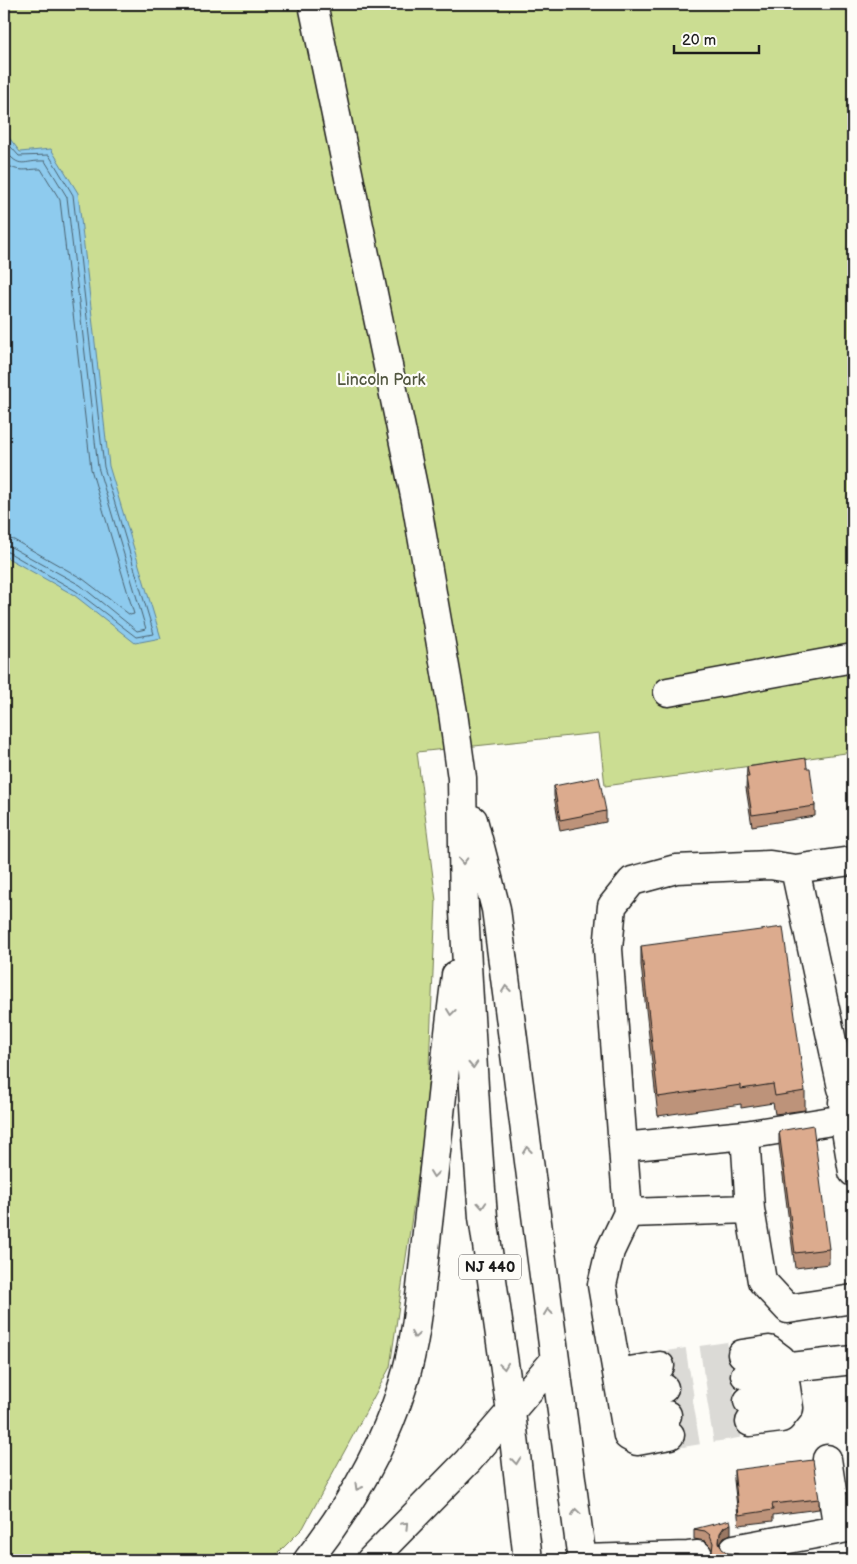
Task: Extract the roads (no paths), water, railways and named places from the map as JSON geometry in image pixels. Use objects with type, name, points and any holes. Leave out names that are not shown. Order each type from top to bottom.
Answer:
[{"type":"main road","points":[[313,4],[418,510],[445,661],[462,778],[496,909],[582,1560],[658,1559],[693,1554]]},
{"type":"main road","points":[[668,692],[853,658]]},
{"type":"main road","points":[[308,1560],[332,1528],[371,1463],[402,1389],[412,1349],[422,1291],[440,1127],[444,1065],[464,912],[462,778]]},
{"type":"main road","points":[[668,1425],[637,1440],[628,1436],[602,1285],[610,1251],[628,1213],[608,949],[612,906],[632,881],[676,869],[770,865],[795,868],[852,860]]},
{"type":"main road","points":[[795,868],[848,1079],[844,1119],[853,1172]]},
{"type":"main road","name":"NJ 440","points":[[464,912],[483,1217],[511,1412],[528,1560]]},
{"type":"main road","points":[[623,1147],[745,1135],[844,1119]]},
{"type":"main road","points":[[745,1135],[750,1209],[762,1281],[788,1309],[853,1299]]},
{"type":"main road","points":[[628,1213],[750,1209]]},
{"type":"main road","points":[[744,1364],[769,1350],[781,1359],[789,1408],[781,1418],[749,1412]]},
{"type":"main road","points":[[371,1560],[468,1461],[555,1360]]},
{"type":"main road","points":[[783,1368],[853,1360]]},
{"type":"main road","points":[[621,1396],[662,1377]]},
{"type":"main road","points":[[742,1548],[800,1549],[846,1529],[828,1459]]},
{"type":"water","points":[[4,131],[20,152],[51,149],[78,193],[109,466],[161,638],[135,643],[74,595],[4,556]]},
{"type":"tunnel","points":[[660,1366],[742,1354]]},
{"type":"tunnel","points":[[664,1388],[745,1375]]},
{"type":"tunnel","points":[[667,1415],[748,1401]]},
{"type":"tunnel","points":[[670,1435],[750,1422]]},
{"type":"park label","name":"Lincoln Park","points":[[381,379]]}]
